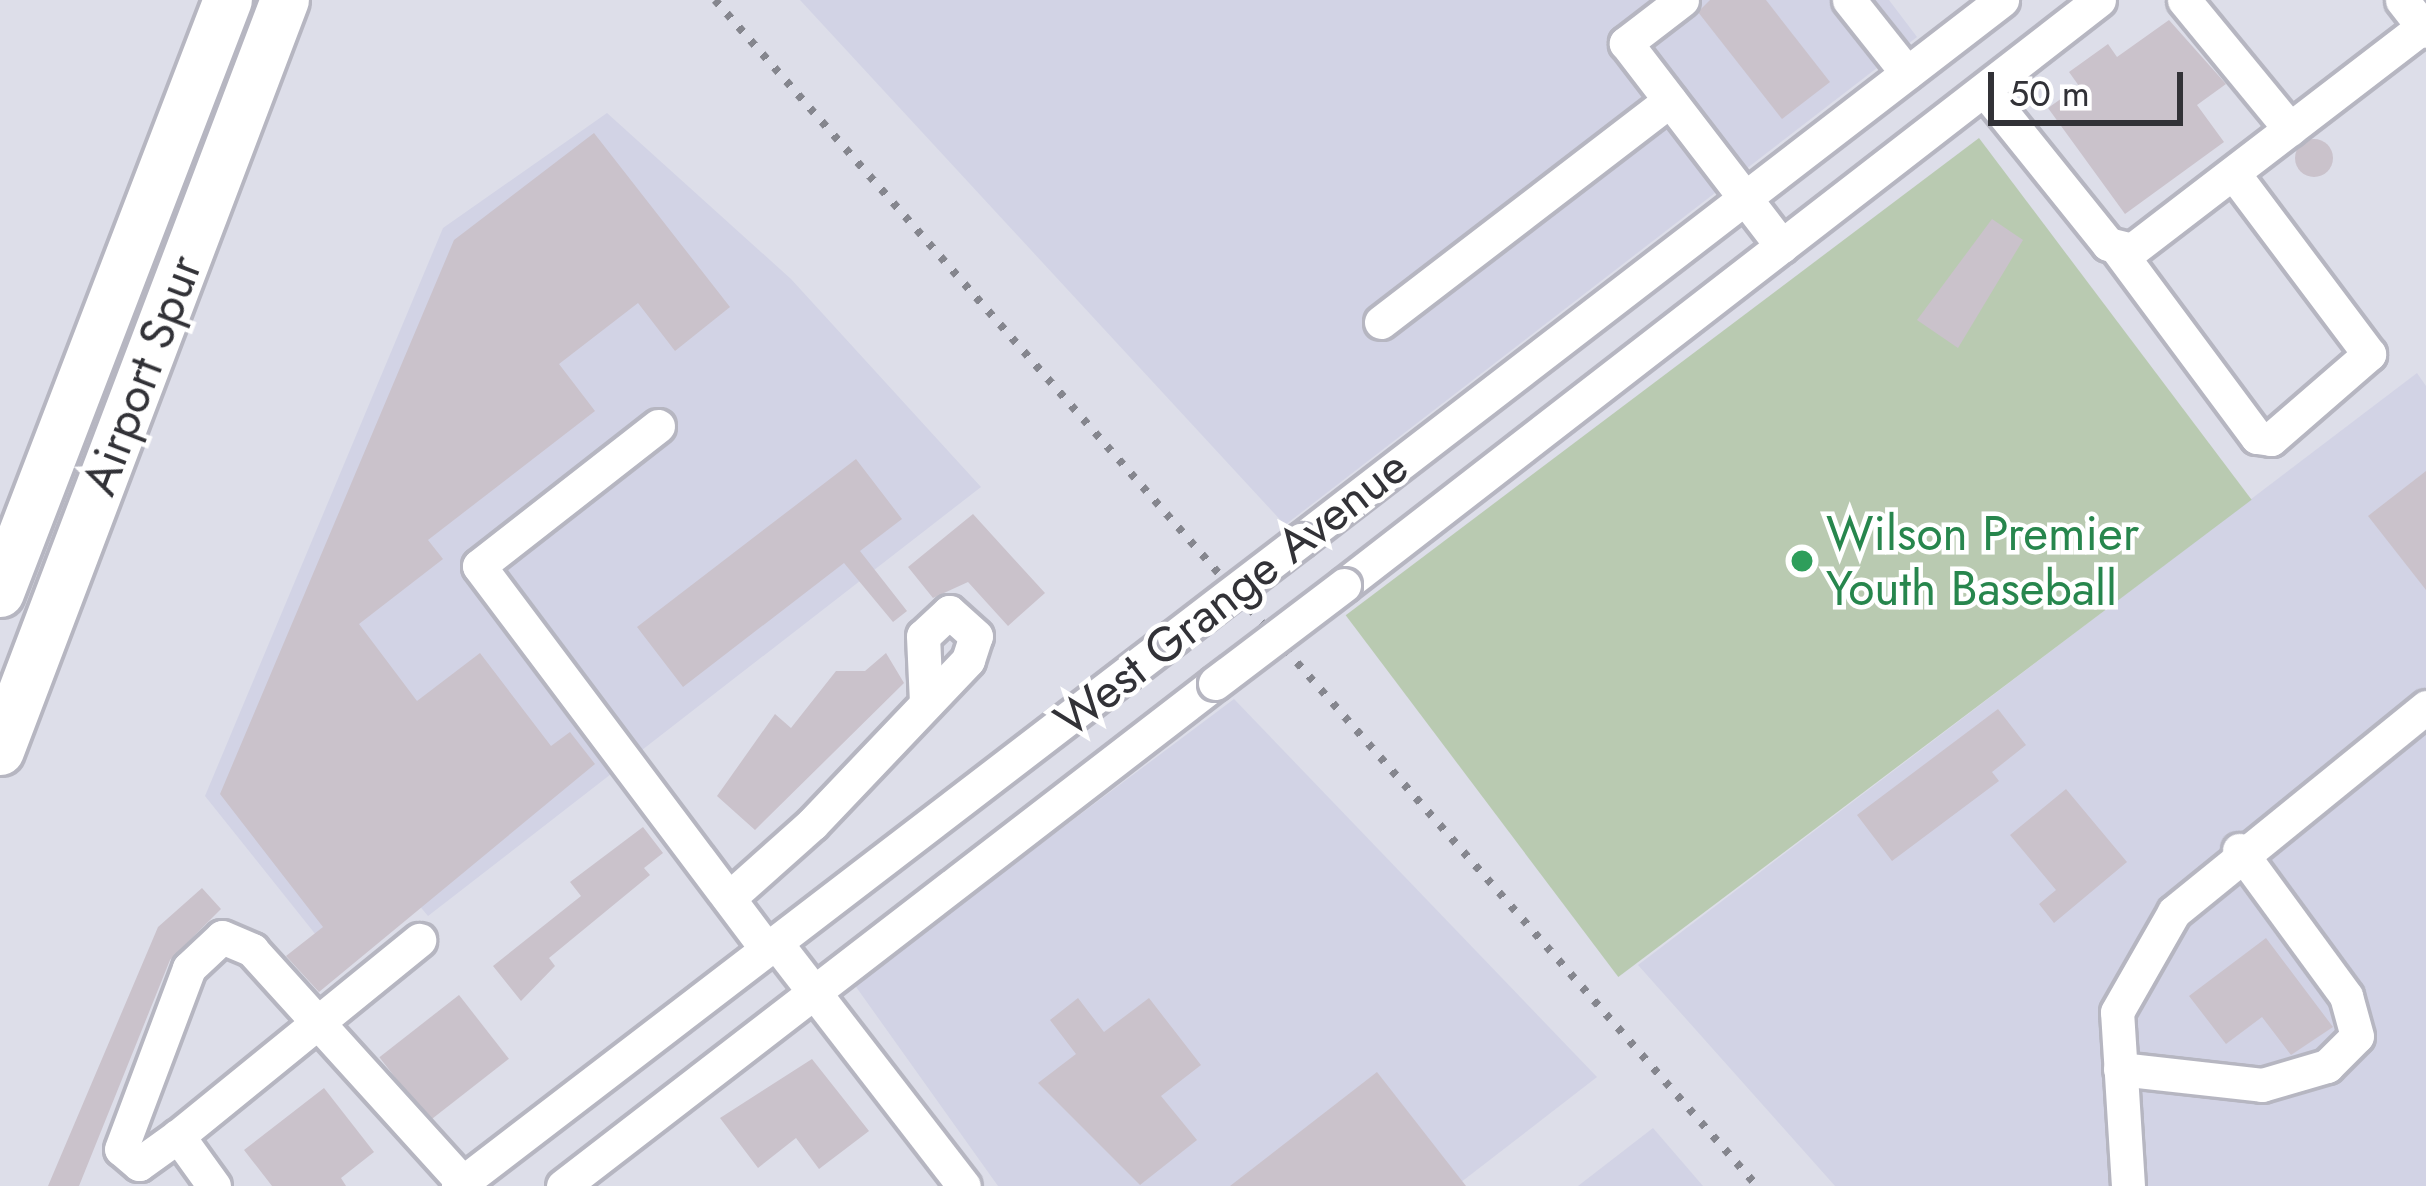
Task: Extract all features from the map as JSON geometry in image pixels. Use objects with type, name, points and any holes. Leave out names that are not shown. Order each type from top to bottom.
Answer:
[{"type":"highway","name":"Airport Spur","points":[[0,592],[228,0]]},
{"type":"highway","name":"Airport Spur","points":[[0,751],[286,0]]},
{"type":"street","points":[[1682,0],[1626,43],[1782,246]]},
{"type":"street","points":[[1850,0],[1906,73]]},
{"type":"street","name":"West Grange Avenue","points":[[460,1184],[2002,0]]},
{"type":"street","points":[[2184,0],[2290,129]]},
{"type":"street","points":[[2119,250],[2233,173],[2425,29],[2402,0]]},
{"type":"street","name":"West Grange Avenue","points":[[562,1186],[2097,1]]},
{"type":"street","points":[[1985,91],[2119,250],[2258,437],[2271,439],[2369,354],[2233,173]]},
{"type":"street","points":[[1381,322],[1670,100]]},
{"type":"street","points":[[658,426],[479,566],[730,898],[813,992],[964,1186]]},
{"type":"street","points":[[730,898],[926,704]]},
{"type":"street","points":[[2128,1186],[2117,1012],[2208,875],[2426,707]]},
{"type":"street","points":[[2120,1069],[2262,1085],[2327,1066],[2357,1036],[2346,996],[2239,850]]},
{"type":"street","points":[[419,940],[319,1024],[139,1164],[121,1149],[202,950],[236,938],[319,1024],[460,1184]]},
{"type":"street","points":[[178,1136],[214,1186]]},
{"type":"shaded area","points":[[800,0],[1889,0],[1917,37],[1285,525]]},
{"type":"shaded area","points":[[607,113],[791,279],[981,487],[428,916],[397,879],[320,940],[205,796],[443,228]]},
{"type":"shaded area","points":[[2417,373],[2426,386],[2426,1186],[1835,1186],[1638,965]]},
{"type":"shaded area","points":[[1234,699],[1597,1077],[1456,1186],[998,1186],[854,984]]},
{"type":"shaded area","points":[[1653,1128],[1703,1186],[1578,1186]]},
{"type":"green space","name":"Wilson Premier Youth Baseball","points":[[1979,138],[2252,500],[1618,977],[1346,615]]},
{"type":"building","points":[[1710,0],[1766,0],[1830,82],[1782,119],[1698,12]]},
{"type":"building","points":[[2169,20],[2226,84],[2197,105],[2224,142],[2125,214],[2048,108],[2079,86],[2069,72],[2108,44],[2117,57]]},
{"type":"building","points":[[594,133],[730,307],[675,351],[638,303],[559,364],[595,411],[428,540],[443,559],[359,624],[417,701],[480,653],[551,746],[570,732],[595,764],[319,992],[286,956],[323,927],[220,794],[454,240]]},
{"type":"building","points":[[2314,139],[2327,145],[2333,158],[2327,171],[2314,177],[2301,171],[2295,158],[2301,145]]},
{"type":"building","points":[[1992,219],[2023,240],[1958,348],[1917,320]]},
{"type":"building","points":[[856,459],[902,519],[860,551],[907,611],[893,622],[844,563],[683,687],[637,627]]},
{"type":"building","points":[[2426,471],[2426,590],[2368,516]]},
{"type":"building","points":[[973,514],[1045,593],[1008,626],[968,582],[933,598],[908,567]]},
{"type":"building","points":[[886,653],[904,683],[755,830],[717,796],[775,714],[791,728],[836,671],[865,671]]},
{"type":"building","points":[[1998,709],[2026,745],[1992,772],[1999,781],[1892,861],[1857,815]]},
{"type":"building","points":[[2066,789],[2127,862],[2054,923],[2039,904],[2056,890],[2010,835]]},
{"type":"building","points":[[643,827],[663,853],[644,868],[650,875],[549,958],[555,966],[521,1001],[493,966],[581,896],[570,882]]},
{"type":"building","points":[[202,888],[221,909],[170,960],[79,1186],[48,1186],[158,927]]},
{"type":"building","points":[[2266,938],[2333,1027],[2291,1055],[2262,1017],[2226,1044],[2189,996]]},
{"type":"building","points":[[459,995],[509,1059],[429,1121],[379,1057]]},
{"type":"building","points":[[1078,998],[1104,1032],[1149,998],[1201,1065],[1161,1096],[1197,1140],[1140,1185],[1038,1083],[1076,1054],[1050,1020]]},
{"type":"building","points":[[812,1059],[869,1131],[819,1169],[796,1138],[758,1168],[720,1118]]},
{"type":"building","points":[[1377,1072],[1466,1186],[1230,1186]]},
{"type":"building","points":[[324,1088],[374,1152],[341,1178],[346,1186],[272,1186],[244,1150]]},
{"type":"railway","points":[[715,0],[1757,1186]]},
{"type":"place","name":"Wilson Premier Youth Baseball","points":[[1802,561]]}]
